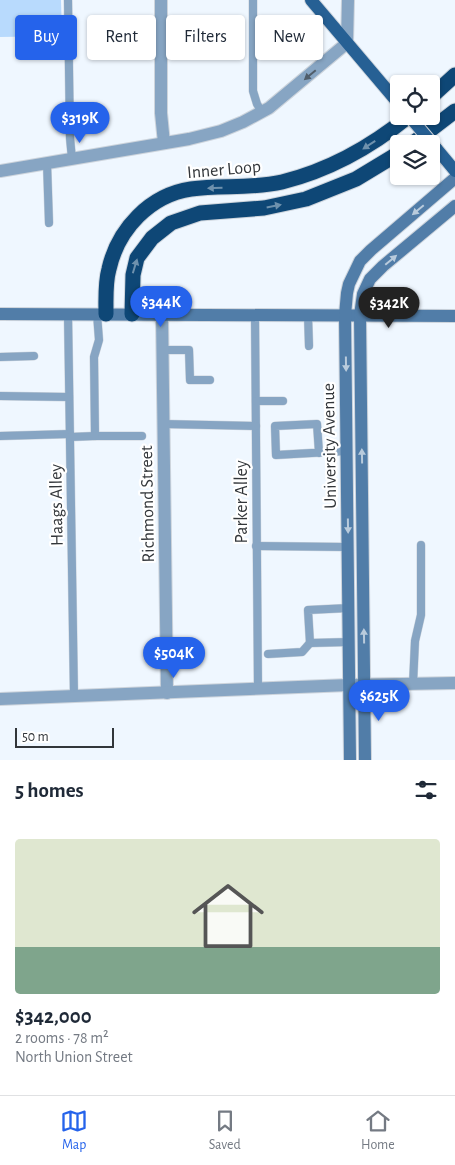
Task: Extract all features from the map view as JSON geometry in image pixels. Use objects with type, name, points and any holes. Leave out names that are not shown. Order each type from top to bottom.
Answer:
[{"type":"highway","points":[[440,89],[455,75]]},
{"type":"highway","points":[[424,135],[455,111]]},
{"type":"highway","name":"Inner Loop","points":[[101,314],[115,249],[130,225],[150,206],[186,190],[254,186],[309,174],[360,152],[397,125]]},
{"type":"highway","points":[[132,314],[133,275],[137,258],[152,238],[164,227],[179,219],[200,213],[257,209],[306,199],[356,179],[390,158]]},
{"type":"main road","points":[[312,0],[390,93]]},
{"type":"main road","points":[[417,125],[455,171]]},
{"type":"main road","name":"University Avenue","points":[[350,760],[346,293],[360,261],[455,178]]},
{"type":"main road","name":"University Avenue","points":[[365,760],[360,315],[363,294],[370,279],[383,266],[455,206]]},
{"type":"main road","points":[[0,314],[455,316]]},
{"type":"street","points":[[160,0],[161,113],[164,143]]},
{"type":"street","points":[[0,171],[210,134],[243,122],[284,97],[348,43],[348,0]]},
{"type":"street","name":"Richmond Street","points":[[162,314],[167,693]]},
{"type":"street","points":[[0,699],[258,690],[364,684],[455,683]]},
{"type":"lane","points":[[68,0],[72,159]]},
{"type":"lane","points":[[253,0],[253,90],[257,104],[262,112]]},
{"type":"lane","points":[[47,163],[49,223]]},
{"type":"lane","name":"Haags Alley","points":[[68,314],[74,696]]},
{"type":"lane","points":[[95,436],[94,357],[99,340],[101,314]]},
{"type":"lane","name":"Parker Alley","points":[[255,314],[258,690]]},
{"type":"lane","points":[[308,315],[309,346]]},
{"type":"lane","points":[[162,350],[189,350],[190,380],[210,380]]},
{"type":"lane","points":[[0,357],[34,356]]},
{"type":"lane","points":[[0,396],[69,397]]},
{"type":"lane","points":[[256,401],[283,401]]},
{"type":"lane","points":[[163,424],[256,426]]},
{"type":"lane","points":[[319,452],[317,424],[275,426],[276,454],[347,451]]},
{"type":"lane","points":[[0,436],[142,436]]},
{"type":"lane","points":[[413,684],[414,641],[421,615],[421,545]]},
{"type":"lane","points":[[256,546],[348,547]]},
{"type":"lane","points":[[268,654],[302,652],[310,643],[308,610],[349,608]]},
{"type":"lane","points":[[310,643],[349,642]]},
{"type":"shaded area","points":[[0,0],[61,0],[61,15],[15,15],[15,37],[0,37]]}]
